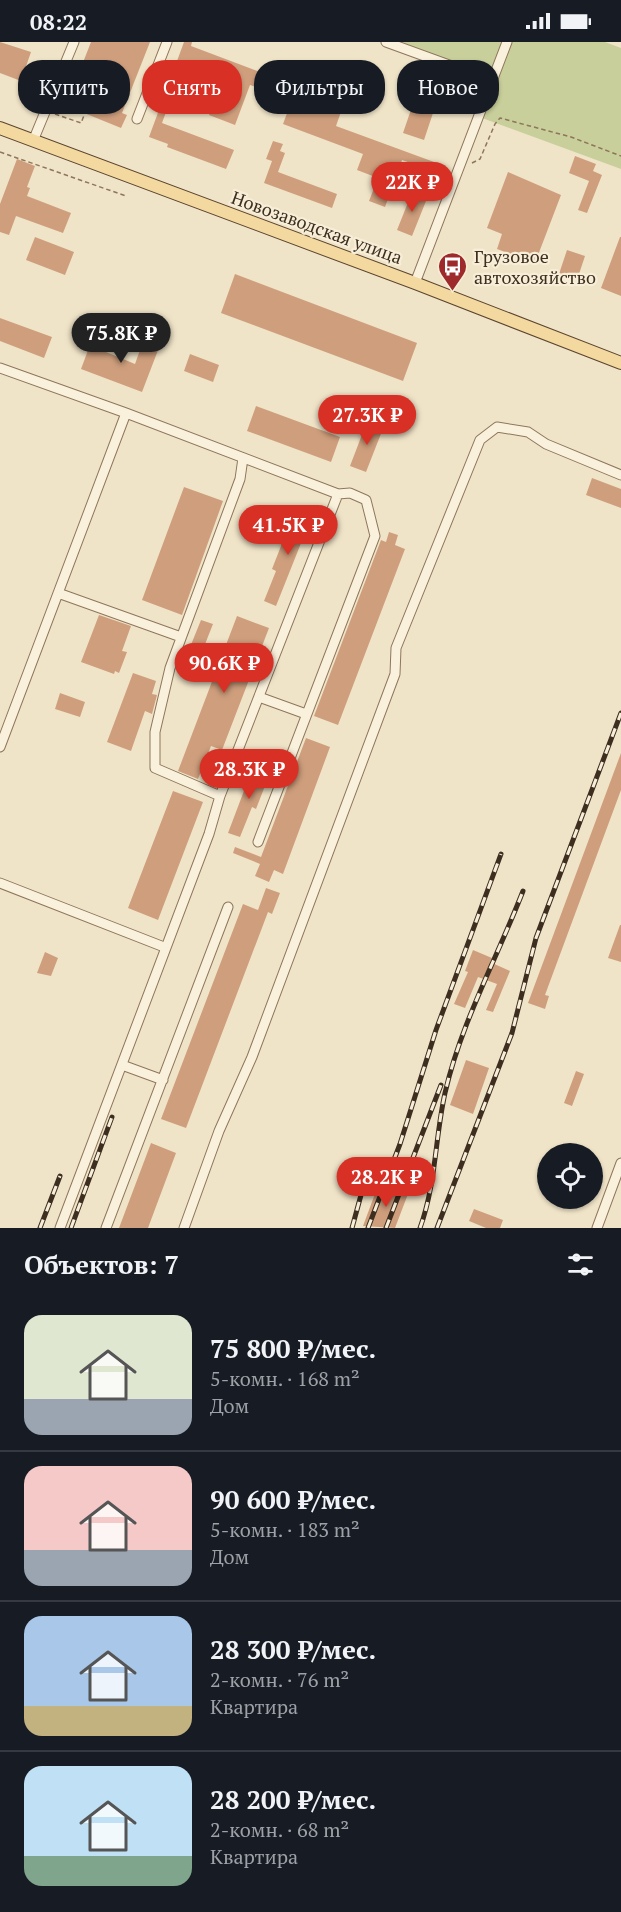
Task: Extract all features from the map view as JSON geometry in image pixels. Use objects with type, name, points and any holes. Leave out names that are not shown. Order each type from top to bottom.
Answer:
[{"type":"main road","name":"Новозаводская улица","points":[[0,128],[415,283],[621,363]]},
{"type":"street","points":[[67,60],[74,42]]},
{"type":"street","points":[[137,119],[166,42]]},
{"type":"street","points":[[386,42],[435,60]]},
{"type":"street","points":[[499,64],[507,42]]},
{"type":"street","points":[[33,141],[45,114]]},
{"type":"street","points":[[415,283],[481,114]]},
{"type":"street","points":[[0,368],[126,413],[338,494],[350,493],[366,500],[375,536],[258,842]]},
{"type":"street","points":[[0,747],[126,413]]},
{"type":"street","points":[[184,1228],[219,1131],[256,1046],[395,674],[396,648],[480,440],[497,427],[528,432],[546,444],[621,475]]},
{"type":"street","points":[[220,796],[154,768],[155,732],[170,668],[240,479],[243,458]]},
{"type":"street","points":[[60,1228],[164,947],[209,834],[220,796],[338,494]]},
{"type":"street","points":[[58,593],[181,637]]},
{"type":"street","points":[[259,697],[306,714]]},
{"type":"street","points":[[0,883],[164,947]]},
{"type":"street","points":[[106,1228],[228,907]]},
{"type":"street","points":[[122,1065],[163,1080]]},
{"type":"street","points":[[597,1228],[621,1163]]},
{"type":"path","points":[[55,114],[81,123],[85,114]]},
{"type":"path","points":[[461,168],[480,159],[495,124],[500,118],[571,137],[621,156]]},
{"type":"path","points":[[0,152],[126,196]]},
{"type":"green space","points":[[402,42],[505,42],[498,60],[445,60]]},
{"type":"green space","points":[[510,42],[605,42],[621,48],[621,169],[482,118],[483,114],[499,114],[499,72]]},
{"type":"building","points":[[0,42],[31,52],[28,60],[18,60],[18,80],[0,73]]},
{"type":"building","points":[[91,42],[150,42],[130,93],[130,60],[84,60]]},
{"type":"building","points":[[184,42],[192,42],[191,46],[228,60],[177,60]]},
{"type":"building","points":[[242,65],[254,70],[254,86],[250,85],[242,106]]},
{"type":"building","points":[[87,114],[127,115],[121,128]]},
{"type":"building","points":[[157,114],[165,114],[162,123],[234,150],[226,169],[167,147],[168,144],[149,137]]},
{"type":"building","points":[[209,114],[239,114],[235,125]]},
{"type":"building","points":[[287,114],[340,114],[336,126],[445,166],[442,174],[402,160],[385,207],[369,201],[378,178],[357,170],[363,154],[283,124]]},
{"type":"building","points":[[410,114],[433,114],[424,140],[403,133]]},
{"type":"building","points":[[273,141],[283,144],[280,151],[285,153],[278,172],[337,194],[332,208],[264,183],[272,161],[266,159]]},
{"type":"building","points":[[575,156],[596,164],[593,171],[602,175],[587,213],[578,210],[589,181],[569,173]]},
{"type":"building","points":[[17,159],[35,166],[27,187],[30,188],[27,196],[71,213],[63,233],[16,216],[9,235],[0,232],[0,204]]},
{"type":"building","points":[[508,172],[561,195],[535,263],[497,249],[502,234],[487,228]]},
{"type":"building","points":[[413,190],[428,196],[412,236],[397,230]]},
{"type":"building","points":[[35,237],[74,252],[65,275],[26,260]]},
{"type":"building","points":[[621,237],[621,296],[601,288]]},
{"type":"building","points":[[567,250],[585,256],[577,280],[559,274]]},
{"type":"building","points":[[235,274],[417,343],[403,381],[221,313]]},
{"type":"building","points":[[0,318],[52,337],[44,358],[0,341]]},
{"type":"building","points":[[93,337],[109,343],[106,352],[135,364],[144,339],[160,345],[142,392],[81,369]]},
{"type":"building","points":[[190,354],[219,365],[213,382],[184,371]]},
{"type":"building","points":[[256,406],[340,437],[331,462],[247,431]]},
{"type":"building","points":[[368,419],[384,426],[366,472],[350,466]]},
{"type":"building","points":[[592,478],[621,489],[621,508],[586,495]]},
{"type":"building","points":[[184,487],[223,501],[182,615],[142,600]]},
{"type":"building","points":[[301,509],[313,513],[276,606],[264,601],[276,571],[272,569],[290,523],[295,524]]},
{"type":"building","points":[[389,532],[398,535],[395,545],[405,549],[338,725],[314,716],[381,540],[386,542]]},
{"type":"building","points":[[99,615],[131,626],[122,651],[127,652],[119,673],[115,671],[114,674],[81,662]]},
{"type":"building","points":[[237,616],[269,628],[222,750],[211,746],[198,779],[178,771]]},
{"type":"building","points":[[201,620],[213,624],[194,672],[182,667]]},
{"type":"building","points":[[133,673],[156,681],[152,694],[157,695],[152,714],[145,711],[131,751],[107,742]]},
{"type":"building","points":[[60,693],[85,702],[80,717],[55,709]]},
{"type":"building","points":[[306,738],[330,747],[283,874],[274,870],[269,882],[255,876],[260,864],[233,853],[235,847],[261,857]]},
{"type":"building","points":[[621,753],[621,790],[545,995],[549,996],[545,1009],[528,1003]]},
{"type":"building","points":[[253,767],[270,773],[256,809],[252,807],[240,837],[228,833]]},
{"type":"building","points":[[173,791],[203,802],[158,920],[128,908]]},
{"type":"building","points":[[266,888],[280,893],[272,914],[268,912],[186,1128],[161,1119],[243,904],[258,910]]},
{"type":"building","points":[[621,925],[621,962],[608,958]]},
{"type":"building","points":[[473,950],[492,958],[490,962],[510,971],[493,1012],[486,1010],[497,984],[478,977],[465,1008],[454,1004],[468,972],[465,971]]},
{"type":"building","points":[[45,952],[58,958],[51,976],[37,973]]},
{"type":"building","points":[[466,1060],[489,1068],[473,1114],[450,1105]]},
{"type":"building","points":[[576,1071],[584,1074],[572,1106],[564,1103]]},
{"type":"building","points":[[151,1143],[176,1153],[148,1228],[119,1228]]},
{"type":"building","points":[[379,1183],[408,1194],[395,1228],[363,1226]]},
{"type":"building","points":[[474,1209],[503,1220],[500,1228],[486,1228],[469,1221]]},
{"type":"railway","points":[[437,1228],[512,1033],[536,938],[621,713]]},
{"type":"railway","points":[[368,1228],[400,1144],[436,1030],[501,854]]},
{"type":"railway","points":[[420,1228],[429,1195],[445,1093],[452,1067],[470,1016],[523,891]]},
{"type":"railway","points":[[386,1228],[441,1085]]},
{"type":"railway","points":[[71,1228],[112,1117]]},
{"type":"railway","points":[[40,1228],[60,1176]]},
{"type":"railway","points":[[352,1228],[361,1195]]},
{"type":"place","name":"Грузовое автохозяйство","points":[[453,292]]}]
